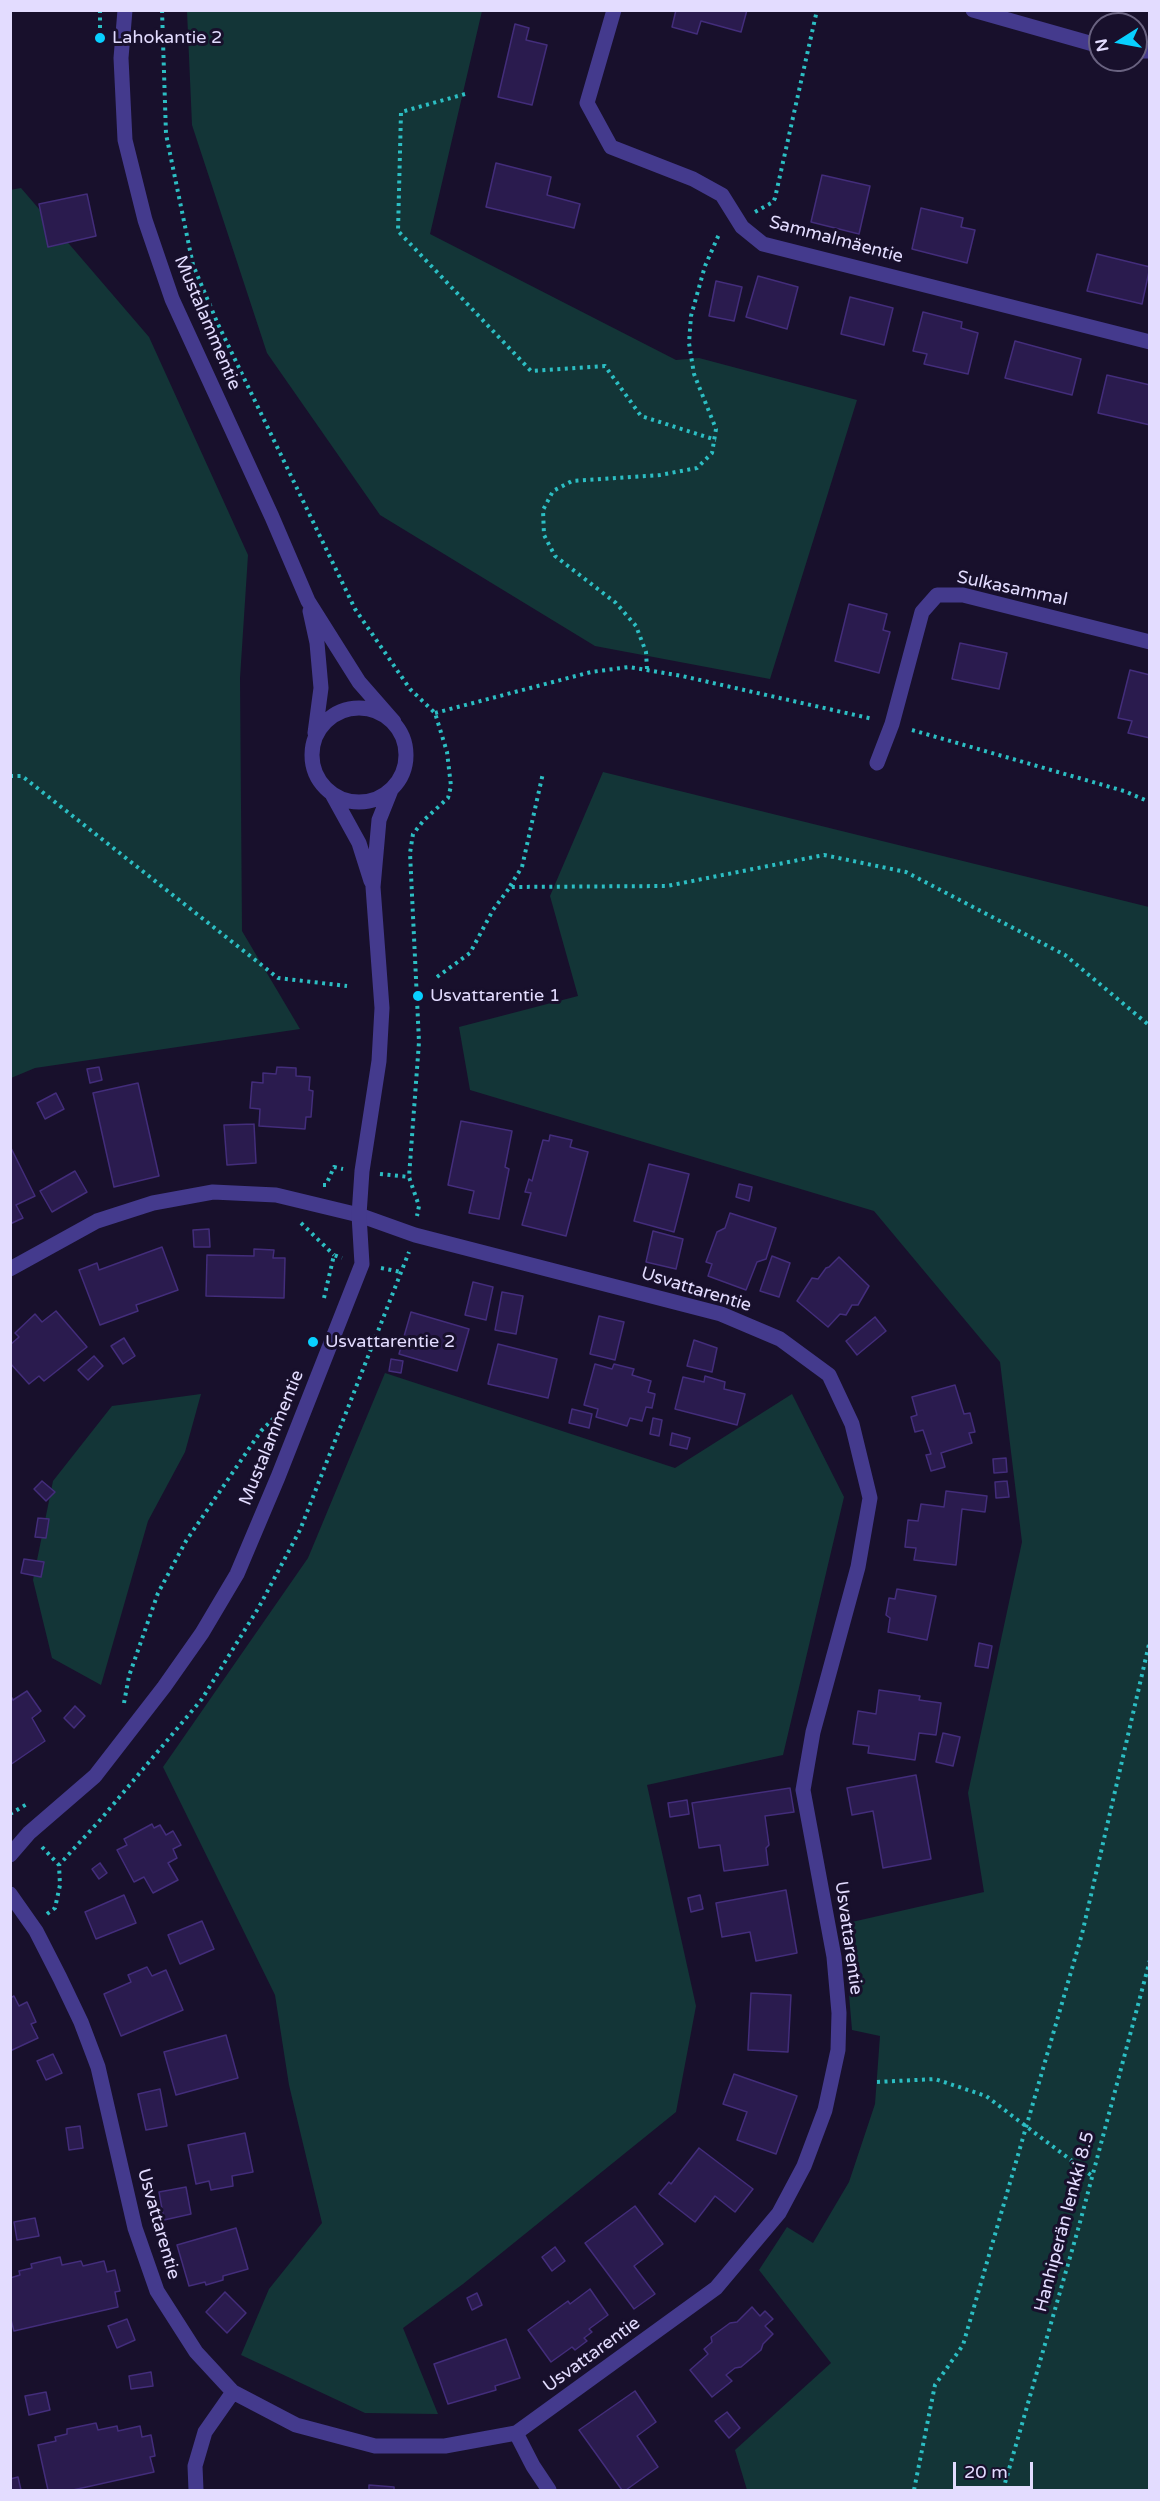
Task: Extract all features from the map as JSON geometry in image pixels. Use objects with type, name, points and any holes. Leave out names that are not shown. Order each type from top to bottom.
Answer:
[{"type":"street","name":"Mustalammentie","points":[[124,10],[121,58],[125,140],[146,220],[172,299],[273,517],[308,601],[359,682],[394,722]]},
{"type":"street","name":"Sammalmäentie","points":[[614,10],[587,103],[611,147],[693,179],[722,195],[742,227],[763,244],[1149,342]]},
{"type":"street","points":[[973,10],[1088,43]]},
{"type":"street","name":"Sulkasammal","points":[[877,763],[892,724],[922,612],[937,595],[963,595],[1149,642]]},
{"type":"street","name":"Mustalammentie","points":[[308,601],[321,688],[315,739]]},
{"type":"street","points":[[363,707],[381,712],[394,722],[404,738],[406,752],[405,766],[391,790],[379,798],[362,802],[346,800],[331,793],[321,783],[314,770],[312,755],[315,739],[322,725],[332,716],[347,709],[363,707]]},
{"type":"street","name":"Mustalammentie","points":[[10,1855],[28,1833],[95,1776],[164,1687],[202,1632],[237,1574],[278,1478],[362,1264],[359,1215],[362,1171],[379,1061],[382,1008],[373,887],[378,820],[391,790]]},
{"type":"street","name":"Mustalammentie","points":[[331,793],[358,843],[373,887]]},
{"type":"street","name":"Usvattarentie","points":[[10,1269],[98,1221],[153,1203],[213,1192],[276,1196],[359,1215],[415,1235],[721,1314],[780,1339],[829,1375],[852,1424],[870,1498],[858,1567],[813,1732],[803,1790],[834,1957],[839,2013],[838,2050],[825,2110],[804,2166],[779,2213],[716,2288],[516,2433],[445,2446],[375,2446],[296,2425],[233,2392],[195,2352],[158,2291],[135,2228],[98,2067],[77,2013],[32,1925],[10,1894]]},
{"type":"street","points":[[196,2490],[195,2466],[205,2432],[233,2392]]},
{"type":"street","points":[[516,2433],[533,2466],[549,2490]]},
{"type":"path","points":[[32,1925],[55,1908],[60,1885],[59,1865],[202,1699],[259,1607],[300,1530],[415,1235],[419,1206],[409,1177],[419,1042],[410,853],[413,834],[424,820],[448,798],[451,786],[447,752],[435,713],[410,688],[355,609],[193,266],[166,134],[162,10]]},
{"type":"path","points":[[646,669],[646,652],[636,626],[616,603],[555,556],[544,535],[543,510],[553,491],[572,481],[660,475],[697,468],[712,453],[716,440],[716,429],[694,374],[689,343],[691,316],[705,266],[720,231],[736,218],[757,212],[775,198],[817,10]]},
{"type":"path","points":[[465,94],[401,112],[398,231],[531,371],[605,366],[641,416],[716,440]]},
{"type":"path","points":[[435,713],[591,672],[629,667],[646,669],[892,724],[1124,791],[1149,802]]},
{"type":"path","points":[[437,977],[470,953],[493,910],[522,867],[543,773]]},
{"type":"path","points":[[10,776],[22,776],[278,978],[347,986]]},
{"type":"path","points":[[510,886],[667,886],[824,855],[906,872],[1065,955],[1149,1026]]},
{"type":"path","points":[[123,1705],[129,1676],[158,1593],[186,1542],[255,1439],[282,1410]]},
{"type":"path","points":[[914,2490],[935,2385],[963,2345],[1082,1934],[1149,1640]]},
{"type":"path","points":[[10,1814],[29,1804]]},
{"type":"path","name":"Hanhiperän lenkki 8.5","points":[[1003,2490],[1092,2176],[1149,1960]]},
{"type":"path","points":[[877,2082],[935,2079],[986,2096],[1092,2176]]},
{"type":"green space","points":[[187,11],[482,11],[430,234],[676,360],[699,358],[857,400],[770,679],[595,646],[380,515],[267,353],[192,125]]},
{"type":"green space","points":[[21,188],[149,337],[248,555],[240,678],[242,931],[300,1029],[35,1068],[11,1078],[10,190]]},
{"type":"green space","points":[[603,772],[1149,907],[1149,2490],[747,2490],[735,2450],[831,2363],[759,2270],[787,2227],[813,2243],[849,2182],[875,2104],[880,2036],[852,2030],[843,1924],[984,1892],[968,1793],[1022,1542],[1000,1362],[874,1211],[470,1090],[459,1027],[578,996],[550,896]]},
{"type":"green space","points":[[385,1373],[675,1468],[792,1394],[844,1497],[783,1755],[647,1785],[696,2006],[676,2112],[463,2284],[403,2328],[438,2414],[365,2413],[241,2355],[269,2289],[322,2223],[289,2085],[275,1995],[163,1767],[308,1558]]},
{"type":"green space","points":[[201,1394],[185,1452],[148,1521],[101,1685],[52,1658],[33,1580],[53,1481],[112,1406]]},
{"type":"building","points":[[676,10],[747,10],[741,32],[701,21],[697,34],[672,27]]},
{"type":"building","points":[[515,24],[529,28],[526,40],[547,45],[532,105],[498,97]]},
{"type":"building","points":[[496,163],[551,177],[547,195],[580,204],[574,228],[486,207]]},
{"type":"building","points":[[822,175],[870,186],[859,234],[811,222]]},
{"type":"building","points":[[87,194],[96,236],[48,247],[39,204]]},
{"type":"building","points":[[921,208],[963,218],[961,227],[975,230],[967,263],[912,249]]},
{"type":"building","points":[[1097,254],[1150,267],[1142,304],[1087,291]]},
{"type":"building","points":[[758,276],[798,287],[787,329],[746,317]]},
{"type":"building","points":[[716,281],[742,287],[734,321],[709,316]]},
{"type":"building","points":[[850,297],[893,308],[884,345],[841,334]]},
{"type":"building","points":[[923,312],[962,322],[961,328],[978,333],[968,374],[924,364],[927,354],[913,351]]},
{"type":"building","points":[[1015,341],[1081,359],[1072,395],[1005,378]]},
{"type":"building","points":[[1107,375],[1150,385],[1150,425],[1098,413]]},
{"type":"building","points":[[849,604],[887,614],[883,630],[890,632],[879,673],[835,661]]},
{"type":"building","points":[[960,643],[1007,653],[999,689],[952,679]]},
{"type":"building","points":[[1130,670],[1150,675],[1150,738],[1128,733],[1132,721],[1118,718]]},
{"type":"building","points":[[99,1067],[102,1080],[90,1083],[87,1069]]},
{"type":"building","points":[[277,1067],[296,1068],[296,1076],[310,1077],[309,1090],[313,1091],[311,1117],[306,1117],[305,1129],[259,1126],[260,1109],[250,1108],[252,1082],[263,1083],[263,1073],[276,1074]]},
{"type":"building","points":[[138,1083],[159,1176],[114,1187],[93,1093]]},
{"type":"building","points":[[56,1093],[64,1109],[45,1119],[37,1103]]},
{"type":"building","points":[[461,1121],[512,1131],[505,1167],[509,1169],[499,1219],[469,1213],[474,1191],[448,1185]]},
{"type":"building","points":[[254,1124],[256,1163],[227,1165],[224,1125]]},
{"type":"building","points":[[550,1135],[572,1140],[570,1147],[588,1152],[566,1236],[522,1225],[531,1193],[525,1192],[529,1179],[532,1181],[543,1140],[549,1141]]},
{"type":"building","points":[[10,1146],[35,1196],[16,1205],[23,1218],[10,1224]]},
{"type":"building","points":[[649,1164],[689,1174],[674,1232],[634,1221]]},
{"type":"building","points":[[75,1171],[87,1192],[52,1212],[40,1191]]},
{"type":"building","points":[[739,1184],[752,1187],[749,1201],[736,1197]]},
{"type":"building","points":[[730,1213],[776,1228],[766,1259],[757,1262],[746,1290],[708,1276],[712,1264],[706,1262],[717,1232],[725,1228]]},
{"type":"building","points":[[209,1229],[210,1247],[194,1247],[193,1230]]},
{"type":"building","points":[[653,1231],[683,1239],[676,1269],[646,1262]]},
{"type":"building","points":[[162,1247],[178,1290],[136,1305],[138,1311],[100,1325],[79,1270],[97,1263],[99,1270]]},
{"type":"building","points":[[254,1249],[274,1250],[273,1258],[285,1258],[284,1298],[206,1296],[207,1255],[254,1256]]},
{"type":"building","points":[[772,1256],[790,1263],[779,1297],[760,1291]]},
{"type":"building","points":[[839,1257],[869,1286],[858,1305],[852,1305],[846,1315],[840,1314],[828,1327],[797,1301],[812,1278],[818,1279],[826,1268]]},
{"type":"building","points":[[473,1282],[493,1287],[486,1320],[465,1315]]},
{"type":"building","points":[[502,1292],[523,1296],[516,1334],[495,1330]]},
{"type":"building","points":[[56,1311],[87,1347],[44,1381],[39,1376],[29,1384],[10,1363],[10,1345],[19,1337],[15,1333],[35,1314],[42,1322]]},
{"type":"building","points":[[411,1312],[469,1329],[457,1371],[399,1354]]},
{"type":"building","points":[[599,1316],[624,1322],[615,1360],[590,1354]]},
{"type":"building","points":[[875,1317],[886,1331],[857,1355],[846,1341]]},
{"type":"building","points":[[124,1338],[135,1356],[123,1364],[111,1346]]},
{"type":"building","points":[[694,1340],[717,1348],[712,1372],[687,1366]]},
{"type":"building","points":[[498,1344],[557,1359],[548,1398],[488,1384]]},
{"type":"building","points":[[94,1356],[103,1366],[88,1380],[78,1370]]},
{"type":"building","points":[[391,1359],[403,1361],[401,1373],[389,1371]]},
{"type":"building","points":[[595,1364],[612,1369],[614,1364],[634,1369],[632,1375],[651,1381],[648,1392],[655,1394],[652,1408],[646,1407],[642,1421],[630,1418],[627,1426],[596,1417],[598,1409],[584,1405]]},
{"type":"building","points":[[705,1376],[725,1382],[724,1389],[745,1394],[737,1425],[675,1409],[683,1377],[704,1382]]},
{"type":"building","points":[[955,1385],[964,1414],[970,1413],[975,1432],[969,1433],[972,1443],[941,1453],[945,1467],[931,1471],[926,1455],[931,1454],[923,1430],[915,1432],[911,1417],[917,1415],[912,1397]]},
{"type":"building","points":[[572,1409],[592,1414],[589,1428],[569,1423]]},
{"type":"building","points":[[653,1418],[662,1420],[659,1436],[650,1434]]},
{"type":"building","points":[[672,1433],[690,1438],[687,1449],[670,1445]]},
{"type":"building","points":[[1006,1458],[1007,1472],[994,1473],[993,1459]]},
{"type":"building","points":[[42,1481],[55,1492],[46,1501],[34,1489]]},
{"type":"building","points":[[1007,1481],[1009,1497],[996,1498],[995,1482]]},
{"type":"building","points":[[946,1491],[987,1496],[985,1512],[962,1509],[956,1565],[914,1560],[916,1548],[905,1547],[908,1520],[918,1521],[921,1504],[944,1507]]},
{"type":"building","points":[[38,1518],[49,1519],[46,1538],[35,1537]]},
{"type":"building","points":[[24,1559],[44,1562],[41,1577],[21,1573]]},
{"type":"building","points":[[897,1589],[936,1596],[927,1640],[888,1632],[890,1618],[886,1615],[889,1598],[895,1599]]},
{"type":"building","points":[[979,1643],[992,1646],[988,1668],[975,1666]]},
{"type":"building","points":[[879,1690],[920,1696],[919,1700],[941,1703],[936,1735],[919,1733],[915,1760],[868,1753],[869,1746],[853,1744],[858,1711],[876,1714]]},
{"type":"building","points":[[27,1691],[41,1711],[32,1718],[45,1741],[10,1765],[10,1695],[13,1700]]},
{"type":"building","points":[[75,1706],[85,1716],[74,1728],[64,1718]]},
{"type":"building","points":[[943,1733],[960,1737],[953,1766],[936,1762]]},
{"type":"building","points":[[916,1775],[931,1859],[883,1868],[873,1811],[852,1815],[847,1788]]},
{"type":"building","points":[[790,1788],[794,1812],[765,1816],[769,1845],[766,1848],[768,1865],[724,1871],[720,1845],[699,1848],[692,1803]]},
{"type":"building","points":[[687,1800],[689,1814],[670,1817],[668,1803]]},
{"type":"building","points":[[152,1824],[154,1828],[160,1825],[166,1835],[173,1831],[181,1845],[173,1849],[177,1858],[168,1863],[178,1880],[153,1893],[144,1877],[134,1882],[117,1850],[127,1845],[124,1839]]},
{"type":"building","points":[[100,1863],[107,1873],[99,1879],[92,1869]]},
{"type":"building","points":[[786,1890],[797,1953],[756,1961],[750,1932],[722,1937],[716,1903]]},
{"type":"building","points":[[124,1895],[136,1923],[96,1939],[85,1912]]},
{"type":"building","points":[[700,1895],[703,1909],[691,1912],[688,1898]]},
{"type":"building","points":[[202,1921],[214,1949],[180,1964],[168,1935]]},
{"type":"building","points":[[147,1967],[152,1976],[166,1970],[183,2010],[121,2036],[104,1994],[131,1982],[128,1975]]},
{"type":"building","points":[[751,1993],[791,1995],[788,2052],[748,2050]]},
{"type":"building","points":[[14,1996],[19,2006],[27,2002],[36,2022],[31,2024],[38,2038],[10,2051],[10,1998]]},
{"type":"building","points":[[226,2035],[238,2078],[176,2095],[164,2052]]},
{"type":"building","points":[[53,2054],[62,2073],[46,2080],[37,2061]]},
{"type":"building","points":[[734,2074],[797,2096],[776,2154],[737,2140],[747,2112],[723,2104]]},
{"type":"building","points":[[160,2089],[167,2126],[146,2130],[138,2094]]},
{"type":"building","points":[[80,2126],[83,2148],[69,2150],[66,2128]]},
{"type":"building","points":[[245,2133],[253,2172],[232,2176],[233,2186],[211,2190],[209,2181],[196,2184],[188,2145]]},
{"type":"building","points":[[699,2148],[753,2189],[735,2212],[715,2196],[695,2222],[659,2194],[669,2182],[671,2184]]},
{"type":"building","points":[[186,2187],[191,2214],[164,2220],[159,2192]]},
{"type":"building","points":[[635,2206],[663,2244],[634,2266],[655,2294],[634,2309],[585,2243]]},
{"type":"building","points":[[35,2218],[39,2236],[17,2240],[14,2222]]},
{"type":"building","points":[[236,2228],[248,2269],[223,2276],[223,2280],[206,2285],[205,2282],[189,2286],[177,2245]]},
{"type":"building","points":[[555,2247],[565,2261],[552,2271],[542,2257]]},
{"type":"building","points":[[60,2257],[62,2265],[81,2261],[83,2266],[104,2261],[107,2272],[115,2270],[120,2291],[115,2292],[118,2307],[14,2331],[10,2316],[10,2278],[20,2275],[19,2271],[32,2268],[31,2264]]},
{"type":"building","points":[[590,2289],[608,2315],[589,2329],[592,2332],[584,2338],[587,2341],[575,2350],[572,2347],[551,2362],[528,2330],[568,2301],[570,2304]]},
{"type":"building","points":[[225,2292],[246,2313],[227,2333],[206,2312]]},
{"type":"building","points":[[477,2293],[482,2305],[472,2310],[467,2298]]},
{"type":"building","points":[[752,2307],[760,2316],[765,2311],[773,2319],[765,2326],[773,2334],[763,2344],[761,2350],[741,2367],[735,2368],[726,2375],[732,2381],[712,2397],[690,2370],[708,2354],[704,2349],[712,2342],[711,2337],[730,2323],[737,2322]]},
{"type":"building","points":[[127,2319],[135,2340],[117,2348],[108,2326]]},
{"type":"building","points":[[506,2339],[520,2378],[495,2386],[496,2390],[448,2404],[434,2364]]},
{"type":"building","points":[[151,2372],[153,2386],[131,2389],[129,2376]]},
{"type":"building","points":[[635,2391],[656,2422],[637,2436],[658,2467],[626,2490],[622,2490],[579,2430]]},
{"type":"building","points":[[46,2392],[50,2410],[29,2415],[25,2396]]},
{"type":"building","points":[[727,2412],[740,2428],[729,2438],[715,2421]]},
{"type":"building","points":[[96,2423],[98,2430],[117,2426],[118,2431],[140,2426],[142,2437],[151,2435],[155,2456],[150,2457],[154,2472],[73,2490],[48,2490],[38,2445],[56,2441],[55,2437],[67,2434],[67,2429]]},
{"type":"building","points":[[18,2477],[21,2490],[10,2490],[10,2479]]},
{"type":"building","points":[[369,2485],[394,2487],[394,2490],[369,2490]]},
{"type":"place","name":"Lahokantie 2","points":[[100,38]]},
{"type":"place","name":"Usvattarentie 1","points":[[418,996]]},
{"type":"place","name":"Usvattarentie 2","points":[[313,1342]]}]
